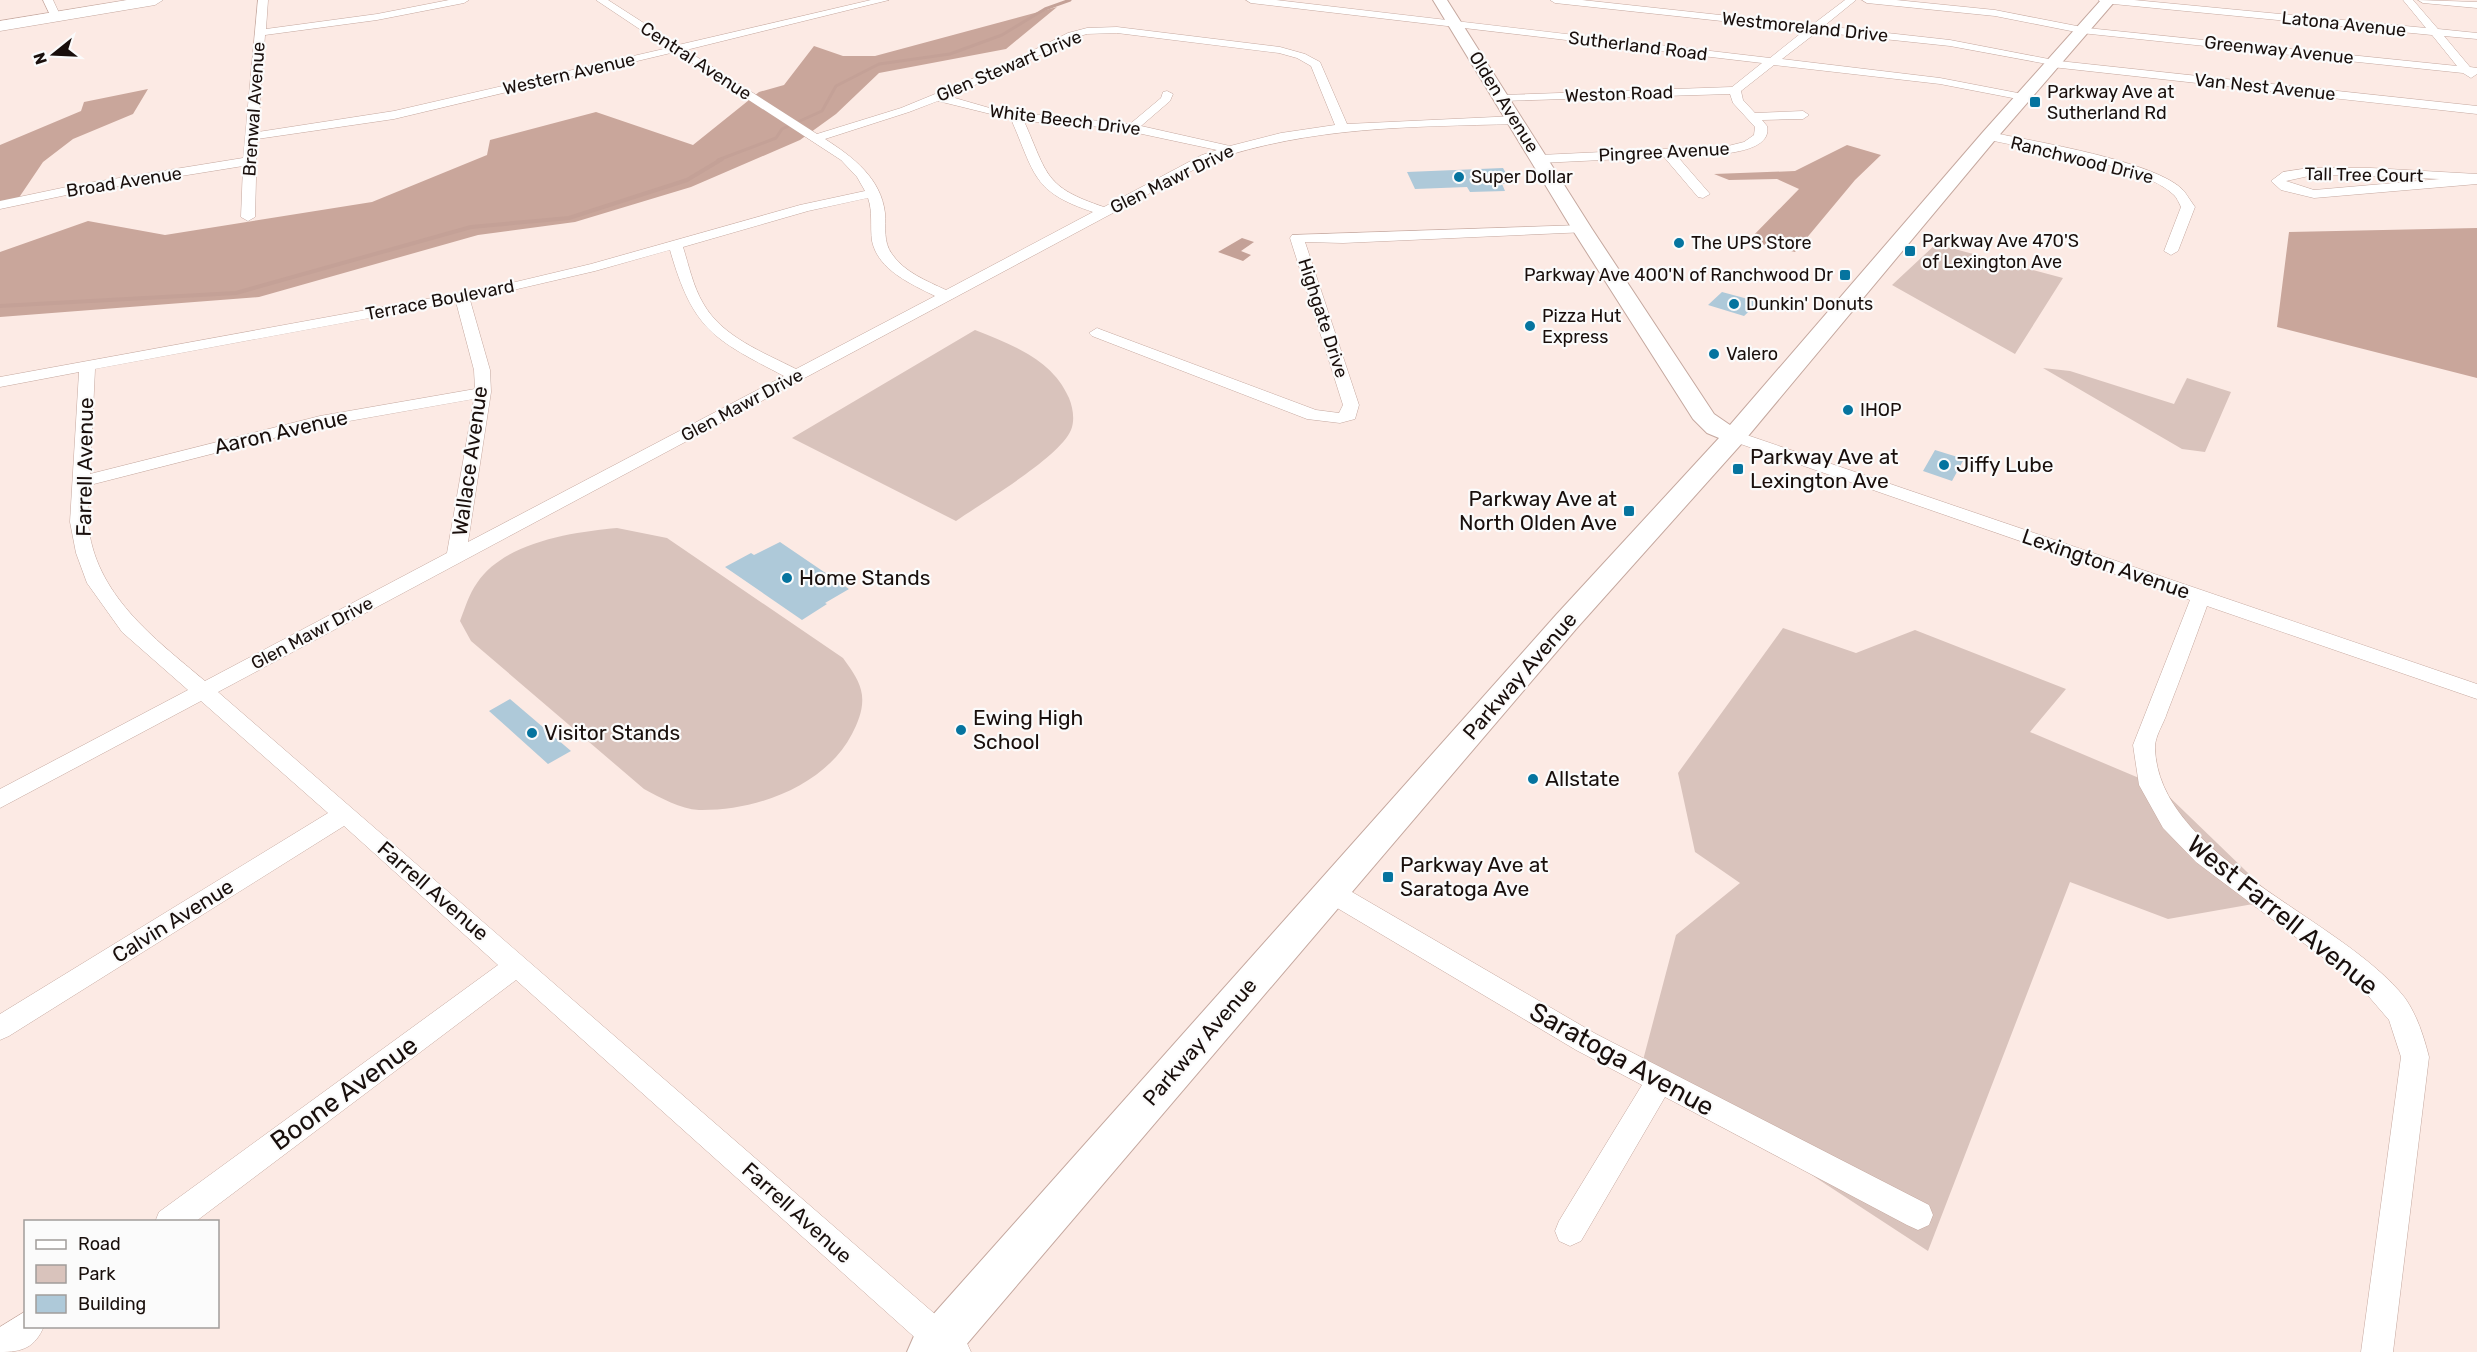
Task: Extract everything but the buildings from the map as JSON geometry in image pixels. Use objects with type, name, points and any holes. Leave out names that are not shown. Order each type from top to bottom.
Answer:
[{"type":"main road","points":[[0,26],[155,0]]},
{"type":"main road","name":"Olden Avenue","points":[[1440,0],[1582,229],[1705,418],[1716,428],[1735,435]]},
{"type":"main road","name":"Parkway Avenue","points":[[942,1348],[1331,892],[1566,622],[1735,435],[2107,0]]},
{"type":"street","points":[[48,0],[56,17]]},
{"type":"street","name":"Brenwal Avenue","points":[[248,217],[249,162],[263,0]]},
{"type":"street","points":[[260,33],[377,17],[464,0]]},
{"type":"street","name":"Central Avenue","points":[[601,0],[838,152],[858,169],[873,193]]},
{"type":"street","name":"Western Avenue","points":[[252,136],[394,115],[884,0]]},
{"type":"street","name":"Sutherland Road","points":[[1251,0],[1940,81],[2023,97]]},
{"type":"street","name":"Westmoreland Drive","points":[[1555,0],[1958,44],[2053,63]]},
{"type":"street","points":[[1735,90],[1851,0]]},
{"type":"street","name":"Greenway Avenue","points":[[1867,0],[1995,14],[2082,29],[2472,70]]},
{"type":"street","name":"Latona Avenue","points":[[2107,0],[2477,36]]},
{"type":"street","points":[[2408,0],[2472,70],[2477,82]]},
{"type":"street","points":[[2423,0],[2477,5]]},
{"type":"street","name":"Glen Stewart Drive","points":[[816,138],[886,117],[938,97],[1000,71],[1072,36],[1096,30],[1117,30],[1280,50],[1301,56],[1320,69],[1342,127]]},
{"type":"street","name":"Van Nest Avenue","points":[[2053,63],[2477,110]]},
{"type":"street","name":"Weston Road","points":[[1502,98],[1735,90]]},
{"type":"street","name":"Pingree Avenue","points":[[1540,159],[1728,150],[1750,144],[1757,140],[1762,131],[1737,101],[1735,90]]},
{"type":"street","points":[[1133,127],[1166,99],[1167,94]]},
{"type":"street","name":"White Beech Drive","points":[[938,97],[980,110],[1016,117],[1133,127],[1228,149]]},
{"type":"street","points":[[1752,117],[1803,115]]},
{"type":"street","points":[[1016,117],[1044,180],[1050,187],[1070,200],[1105,212]]},
{"type":"street","name":"Glen Mawr Drive","points":[[0,799],[1206,158],[1274,136],[1342,127],[1516,120]]},
{"type":"street","name":"Ranchwood Drive","points":[[1989,136],[2135,170],[2175,188],[2187,201],[2188,207],[2171,251]]},
{"type":"street","points":[[1667,153],[1703,194]]},
{"type":"street","name":"Broad Avenue","points":[[0,205],[76,189],[249,162]]},
{"type":"street","name":"Tall Tree Court","points":[[2333,171],[2477,179],[2314,194],[2286,188],[2277,181],[2282,176],[2333,171]]},
{"type":"street","points":[[873,193],[878,210],[877,235],[886,256],[907,276],[946,296]]},
{"type":"street","name":"Terrace Boulevard","points":[[0,382],[555,278],[805,208],[873,193]]},
{"type":"street","name":"Highgate Drive","points":[[1097,333],[1313,415],[1340,418],[1350,415],[1351,405],[1297,238],[1582,229]]},
{"type":"street","points":[[675,244],[692,295],[709,321],[739,345],[797,376]]},
{"type":"street","name":"Wallace Avenue","points":[[456,557],[483,392],[482,370],[462,297]]},
{"type":"street","name":"Farrell Avenue","points":[[87,366],[80,522],[85,553],[97,583],[129,627],[517,965],[942,1348]]},
{"type":"street","name":"Aaron Avenue","points":[[81,482],[320,421],[483,392]]},
{"type":"street","name":"Lexington Avenue","points":[[1735,435],[2477,692]]},
{"type":"street","name":"West Farrell Avenue","points":[[2201,597],[2144,745],[2143,762],[2149,786],[2162,811],[2207,858],[2351,962],[2373,981],[2395,1007],[2411,1037],[2415,1057],[2377,1352]]},
{"type":"street","name":"Calvin Avenue","points":[[0,1028],[345,814]]},
{"type":"street","name":"Saratoga Avenue","points":[[1331,892],[1586,1042],[1918,1215]]},
{"type":"street","name":"Boone Avenue","points":[[171,1220],[517,965]]},
{"type":"street","points":[[1570,1231],[1660,1081]]},
{"type":"street","points":[[0,1347],[25,1328]]},
{"type":"green space","points":[[1936,244],[2063,278],[2015,354],[1892,285]]},
{"type":"green space","points":[[975,330],[1003,341],[1042,363],[1062,384],[1069,398],[1073,422],[1064,441],[1052,453],[1019,479],[956,521],[792,438]]},
{"type":"green space","points":[[2043,368],[2070,371],[2174,404],[2187,378],[2231,392],[2205,452],[2182,449]]},
{"type":"green space","points":[[617,528],[667,538],[843,658],[860,686],[862,707],[852,734],[825,768],[787,792],[743,806],[699,810],[678,805],[644,789],[471,641],[460,621],[477,583],[489,569],[504,558],[541,542],[560,536]]},
{"type":"green space","points":[[1783,628],[1856,653],[1915,630],[2066,689],[2030,732],[2158,786],[2276,900],[2168,919],[2070,882],[1928,1251],[1642,1064],[1676,935],[1740,883],[1695,852],[1678,773]]},
{"type":"shaded area","points":[[1057,7],[1006,49],[879,73],[836,114],[800,140],[691,187],[575,222],[478,235],[259,297],[0,317],[0,252],[88,221],[165,235],[372,202],[487,155],[490,140],[596,112],[693,145],[759,92],[784,85],[814,46],[843,56],[875,56]]},
{"type":"shaded area","points":[[148,89],[133,114],[73,139],[43,162],[16,202],[0,205],[0,145],[81,111],[84,102]]},
{"type":"shaded area","points":[[1847,145],[1881,155],[1855,180],[1795,252],[1748,241],[1799,189],[1777,179],[1729,180],[1714,174],[1795,171]]},
{"type":"shaded area","points":[[2477,228],[2477,378],[2277,327],[2289,232]]},
{"type":"shaded area","points":[[1242,238],[1254,242],[1241,251],[1251,255],[1243,261],[1218,252]]},
{"type":"waterway","points":[[718,160],[776,138],[782,129],[822,111],[836,86],[879,64],[950,54],[1002,35],[1045,9],[1070,0]]},
{"type":"waterway","points":[[0,306],[236,293],[471,227],[569,218],[687,180],[722,159]]},
{"type":"place","name":"Parkway Ave at Sutherland Rd","points":[[2035,102]]},
{"type":"place","name":"Super Dollar","points":[[1459,177]]},
{"type":"place","name":"The UPS Store","points":[[1679,243]]},
{"type":"place","name":"Parkway Ave 470'S of Lexington Ave","points":[[1910,251]]},
{"type":"place","name":"Parkway Ave 400'N of Ranchwood Dr","points":[[1845,275]]},
{"type":"place","name":"Dunkin' Donuts","points":[[1734,304]]},
{"type":"place","name":"Pizza Hut Express","points":[[1530,326]]},
{"type":"place","name":"Valero","points":[[1714,354]]},
{"type":"place","name":"IHOP","points":[[1848,410]]},
{"type":"place","name":"Jiffy Lube","points":[[1944,465]]},
{"type":"place","name":"Parkway Ave at Lexington Ave","points":[[1738,469]]},
{"type":"place","name":"Parkway Ave at North Olden Ave","points":[[1629,511]]},
{"type":"place","name":"Home Stands","points":[[787,578]]},
{"type":"place","name":"Ewing High School","points":[[961,730]]},
{"type":"place","name":"Visitor Stands","points":[[532,733]]},
{"type":"place","name":"Allstate","points":[[1533,779]]},
{"type":"place","name":"Parkway Ave at Saratoga Ave","points":[[1388,877]]}]
